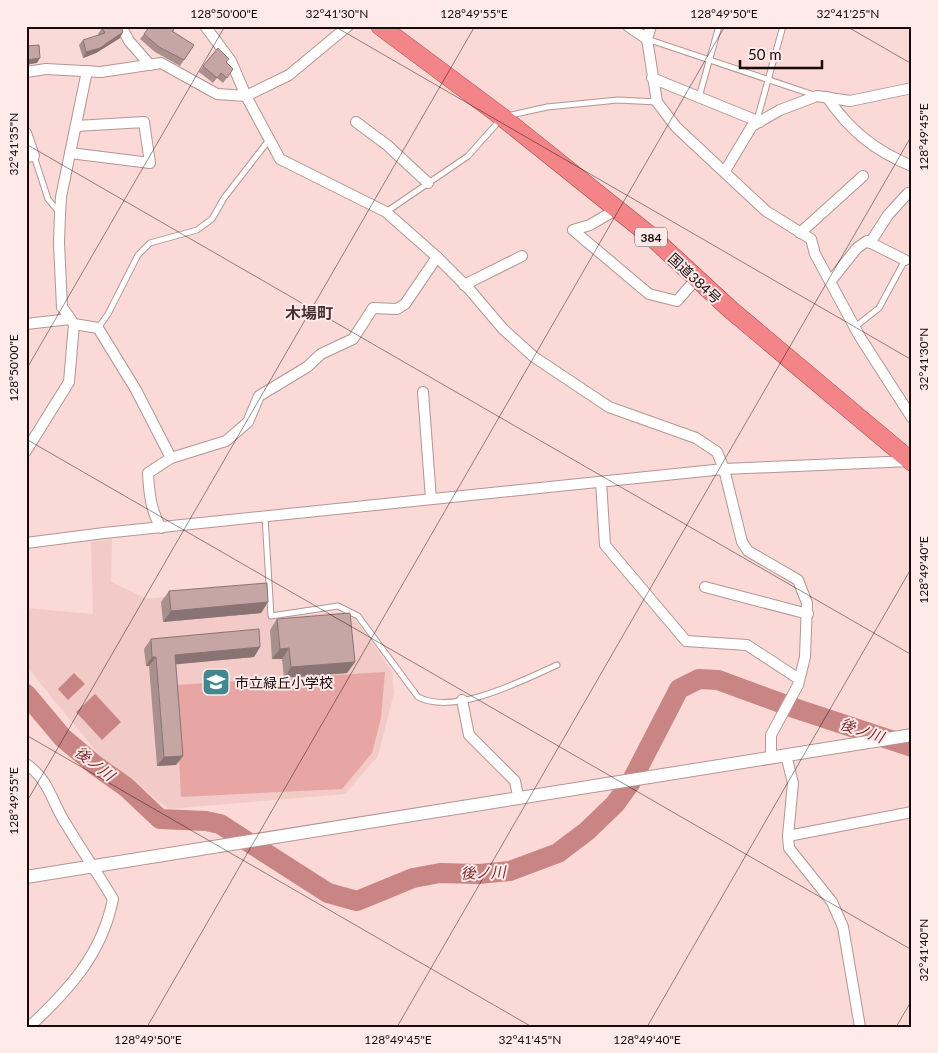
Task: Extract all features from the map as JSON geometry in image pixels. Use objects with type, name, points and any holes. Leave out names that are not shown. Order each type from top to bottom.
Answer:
[{"type":"highway","name":"国道384号","points":[[380,26],[502,117],[617,209],[652,238],[696,279],[912,461]]},
{"type":"street","points":[[121,26],[129,42],[150,65]]},
{"type":"street","points":[[204,26],[231,61],[246,96],[280,158],[386,212],[437,257],[503,329],[534,357],[609,407],[696,438],[717,452],[724,469],[742,542],[748,551],[798,580],[808,603],[805,658],[799,679],[772,735],[771,757]]},
{"type":"street","points":[[26,72],[46,69],[101,72],[161,63],[218,94],[246,96],[288,75],[348,26]]},
{"type":"street","points":[[628,26],[647,39]]},
{"type":"street","points":[[651,26],[647,39],[656,102],[676,127],[725,170],[766,211],[811,239],[830,282],[912,418]]},
{"type":"street","points":[[26,451],[70,382],[72,322],[62,307],[59,243],[60,214],[61,197],[87,71]]},
{"type":"street","points":[[652,78],[758,121]]},
{"type":"street","points":[[725,170],[752,126],[780,110],[822,97],[850,101],[912,88]]},
{"type":"street","points":[[822,97],[842,120],[868,142],[896,160],[912,166]]},
{"type":"street","points":[[70,153],[150,163],[144,122],[76,126]]},
{"type":"street","points":[[356,122],[387,145],[428,183]]},
{"type":"street","points":[[26,133],[30,156]]},
{"type":"street","points":[[800,233],[863,176]]},
{"type":"street","points":[[870,243],[888,215],[908,193]]},
{"type":"street","points":[[617,209],[590,225],[573,230],[648,294],[677,301],[696,279]]},
{"type":"street","points":[[830,282],[857,248],[867,241],[908,261]]},
{"type":"street","points":[[464,285],[522,256]]},
{"type":"street","points":[[161,528],[156,519],[149,496],[148,473],[171,458],[226,441],[248,422],[259,396],[307,367],[321,354],[353,338],[373,308],[397,309],[405,304],[437,257]]},
{"type":"street","points":[[26,324],[72,322],[98,328],[136,390],[171,458]]},
{"type":"street","points":[[423,392],[431,500]]},
{"type":"street","points":[[26,543],[724,469],[912,461]]},
{"type":"street","points":[[601,482],[605,544],[686,641],[747,645],[799,679]]},
{"type":"street","points":[[705,586],[808,614]]},
{"type":"street","points":[[462,700],[468,735],[516,781],[518,796]]},
{"type":"street","points":[[26,876],[518,796],[912,735]]},
{"type":"street","points":[[786,755],[793,783],[788,836],[790,848],[832,902],[843,927],[861,1027]]},
{"type":"street","points":[[26,764],[34,769],[50,789],[64,822],[94,866],[113,899],[108,923],[94,955],[50,1008],[29,1027]]},
{"type":"street","points":[[788,836],[912,812]]},
{"type":"lane","points":[[698,96],[719,26]]},
{"type":"lane","points":[[758,121],[783,26]]},
{"type":"lane","points":[[647,39],[822,97]]},
{"type":"lane","points":[[386,212],[468,156],[502,117],[547,107],[618,100],[656,102]]},
{"type":"lane","points":[[98,328],[138,255],[150,242],[197,230],[212,219],[224,198],[270,140]]},
{"type":"lane","points":[[30,156],[48,199],[60,214]]},
{"type":"lane","points":[[855,326],[879,308],[908,261]]},
{"type":"lane","points":[[265,517],[271,616],[338,606],[358,616],[418,696],[427,701],[462,700],[484,696],[557,664]]},
{"type":"shaded area","name":"市立緑丘小学校","points":[[112,539],[111,582],[147,599],[265,585],[268,619],[339,612],[355,619],[392,671],[394,693],[378,756],[345,794],[169,809],[100,756],[26,666],[26,608],[93,614],[91,542]]},
{"type":"shaded area","points":[[385,672],[381,718],[372,753],[342,789],[181,797],[175,685]]},
{"type":"shaded area","points":[[74,673],[85,684],[68,700],[58,689]]},
{"type":"shaded area","points":[[95,694],[121,722],[102,740],[76,712]]},
{"type":"building","points":[[105,26],[121,26],[123,32],[100,48],[86,52],[83,40],[105,33],[102,28]]},
{"type":"building","points":[[150,26],[170,26],[174,30],[172,31],[194,45],[184,60],[159,47],[144,34]]},
{"type":"building","points":[[39,45],[40,58],[26,60],[26,46]]},
{"type":"building","points":[[218,48],[229,59],[226,62],[233,69],[227,78],[221,73],[217,78],[203,66]]},
{"type":"building","points":[[267,583],[268,602],[171,611],[169,591]]},
{"type":"building","points":[[350,613],[355,662],[291,667],[289,648],[280,649],[277,619]]},
{"type":"building","points":[[259,629],[260,647],[175,655],[183,756],[164,757],[156,657],[152,657],[151,639]]},
{"type":"waterway","name":"後ノ川","points":[[26,694],[63,738],[95,765],[126,787],[160,819],[206,821],[220,824],[328,893],[357,901],[413,878],[440,873],[479,874],[510,871],[558,853],[587,831],[615,804],[631,782],[679,689],[699,679],[718,680],[797,709],[912,747]]},
{"type":"place","name":"市立緑丘小学校","points":[[216,682]]},
{"type":"district","name":"木場町","points":[[309,312]]}]
